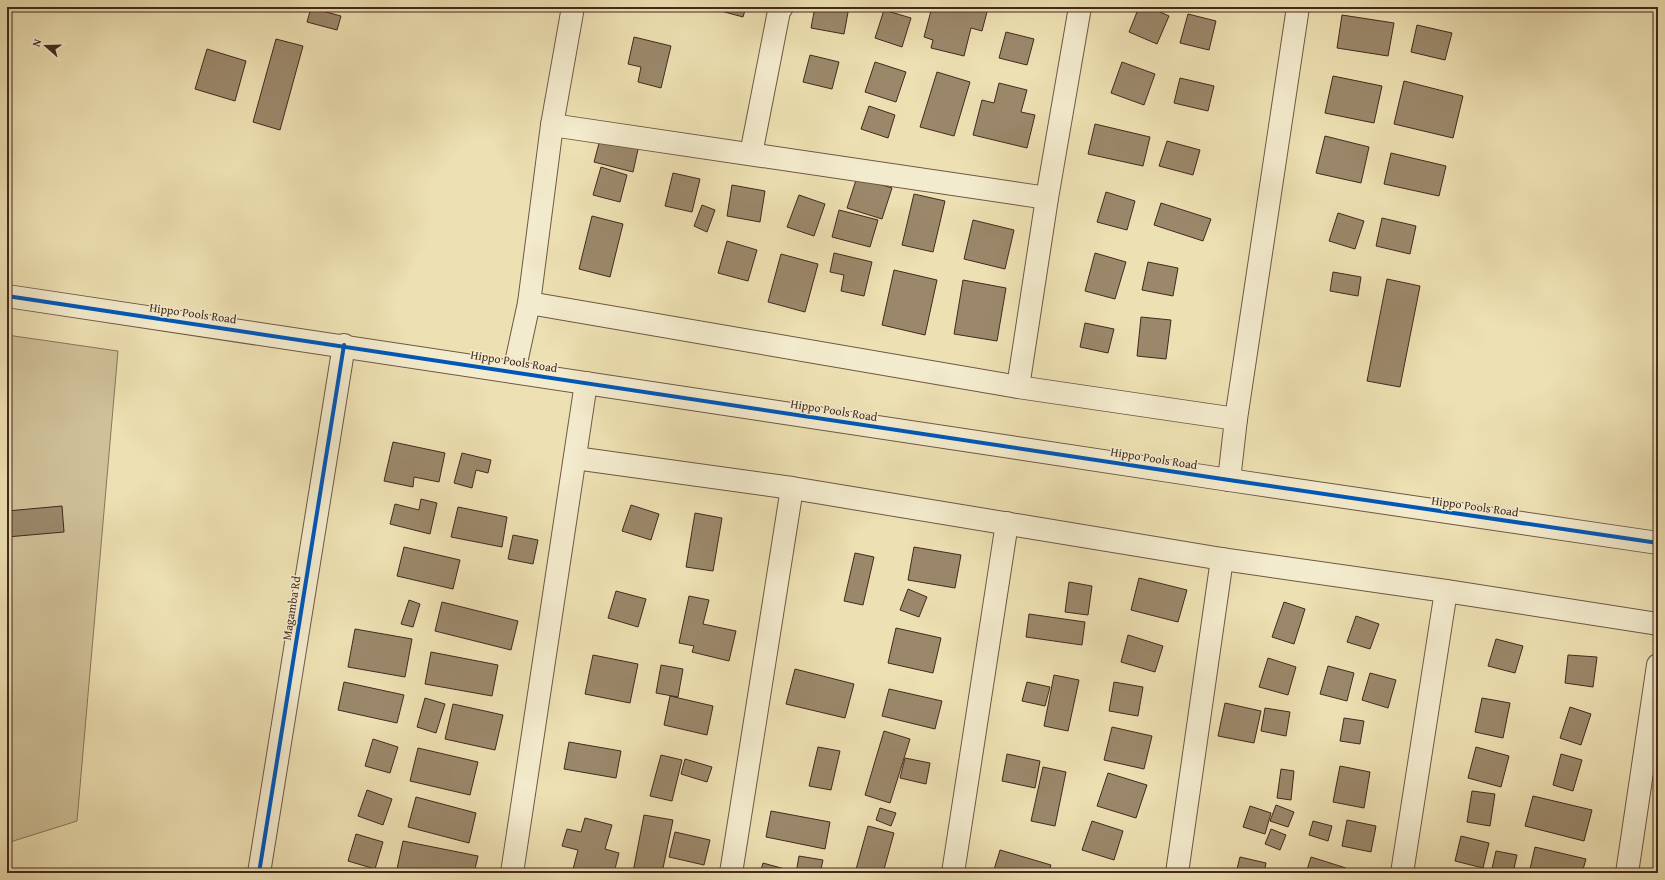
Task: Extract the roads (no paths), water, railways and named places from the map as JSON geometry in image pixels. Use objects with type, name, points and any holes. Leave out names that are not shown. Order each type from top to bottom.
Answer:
[{"type":"street","points":[[514,372],[529,303],[552,125],[573,7]]},
{"type":"street","points":[[751,154],[779,11],[782,7]]},
{"type":"street","points":[[1018,387],[1047,198],[1080,7]]},
{"type":"street","points":[[1229,480],[1236,419],[1298,7]]},
{"type":"street","points":[[552,125],[1047,198]]},
{"type":"street","name":"Hippo Pools Road","points":[[7,296],[344,345],[1229,480],[1658,543]]},
{"type":"street","points":[[529,303],[1018,387],[1236,419]]},
{"type":"street","name":"Magamba Rd","points":[[259,873],[344,345]]},
{"type":"street","points":[[512,873],[586,383]]},
{"type":"street","points":[[575,458],[792,488],[1222,559],[1446,591],[1658,624]]},
{"type":"street","points":[[731,873],[792,488]]},
{"type":"street","points":[[953,873],[1007,523]]},
{"type":"street","points":[[1177,873],[1222,559]]},
{"type":"street","points":[[1402,873],[1446,591]]},
{"type":"street","points":[[1627,873],[1658,665]]}]
